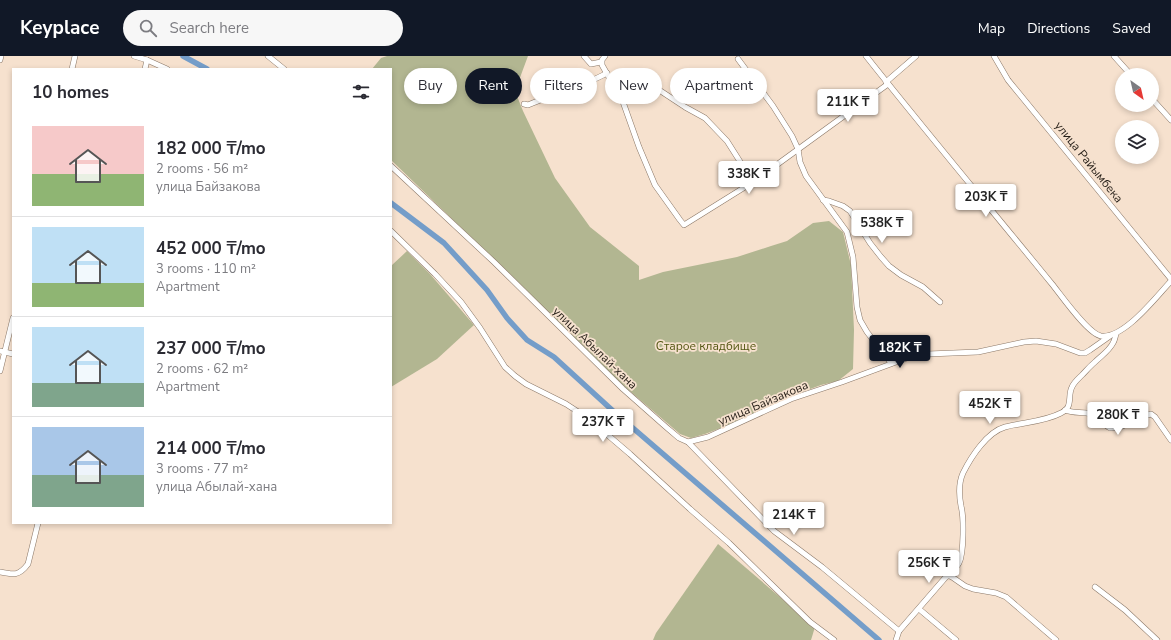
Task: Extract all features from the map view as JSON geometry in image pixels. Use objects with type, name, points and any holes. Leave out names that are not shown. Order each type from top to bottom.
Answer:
[{"type":"street","points":[[0,60],[1,56]]},
{"type":"street","points":[[72,68],[74,56]]},
{"type":"street","points":[[134,56],[164,68]]},
{"type":"street","points":[[268,56],[283,68]]},
{"type":"street","points":[[584,56],[591,64],[603,59]]},
{"type":"street","points":[[866,56],[887,83]]},
{"type":"street","points":[[624,104],[639,147],[656,185],[682,224],[686,225],[753,182],[798,149],[887,83],[916,56]]},
{"type":"street","name":"улица Райымбека","points":[[994,56],[1008,80],[1171,280]]},
{"type":"street","points":[[1114,56],[1125,68]]},
{"type":"street","points":[[738,59],[777,112],[792,136],[798,149],[800,162],[806,176],[842,224],[850,243],[853,257],[857,307],[860,320],[867,332],[891,363]]},
{"type":"street","points":[[145,68],[147,60]]},
{"type":"street","points":[[524,104],[556,95],[597,79],[605,74]]},
{"type":"street","name":"улица Байзакова","points":[[887,83],[1089,328],[1101,336],[1113,334]]},
{"type":"street","points":[[662,91],[705,118],[727,141],[753,182]]},
{"type":"street","points":[[1159,107],[1171,120]]},
{"type":"street","name":"улица Абылай-хана","points":[[392,167],[494,262],[623,389],[666,428],[679,438],[688,442],[774,531],[822,567],[899,631]]},
{"type":"street","points":[[823,200],[829,200],[850,211],[870,243],[889,266],[901,275],[923,287],[940,302]]},
{"type":"street","points":[[392,232],[434,272],[461,302],[505,366],[515,376],[526,384],[566,404],[588,419],[630,454],[729,543],[810,622],[834,640]]},
{"type":"street","name":"улица Байзакова","points":[[688,442],[708,437],[791,399],[907,358],[928,354],[978,352],[1024,342],[1036,341],[1056,344],[1080,354],[1084,353],[1131,324],[1171,280]]},
{"type":"street","points":[[0,371],[2,351],[12,321]]},
{"type":"street","points":[[896,640],[899,631],[958,564],[961,556],[962,506],[959,498],[961,480],[963,473],[978,449],[989,436],[1005,427],[1042,420],[1062,413],[1066,410],[1070,402],[1072,387],[1114,342],[1113,334]]},
{"type":"street","points":[[2,351],[12,354]]},
{"type":"street","points":[[1066,410],[1073,413],[1089,413],[1110,428],[1120,426],[1151,414],[1155,417],[1171,440]]},
{"type":"street","points":[[0,572],[13,575],[19,573],[26,567],[38,524]]},
{"type":"street","points":[[949,576],[973,589],[990,591],[1006,597],[1030,614],[1056,640]]},
{"type":"street","points":[[1095,587],[1125,610],[1157,640]]},
{"type":"street","points":[[919,609],[956,640]]},
{"type":"green space","name":"Старое кладбище","points":[[387,56],[528,56],[522,72],[522,68],[465,68],[465,104],[520,104],[555,178],[590,227],[639,266],[639,280],[663,272],[737,257],[787,241],[813,223],[829,221],[843,232],[851,265],[854,330],[853,369],[838,381],[821,385],[794,395],[705,434],[691,438],[680,434],[618,381],[392,161],[392,68],[373,68],[381,58]]},
{"type":"green space","points":[[407,251],[430,274],[474,325],[437,359],[392,386],[392,265]]},
{"type":"green space","points":[[718,544],[815,627],[811,640],[653,640],[656,633]]},
{"type":"waterway","points":[[183,56],[205,68]]},
{"type":"waterway","points":[[392,204],[444,243],[487,290],[507,318],[527,340],[554,357],[612,410],[879,640]]}]
